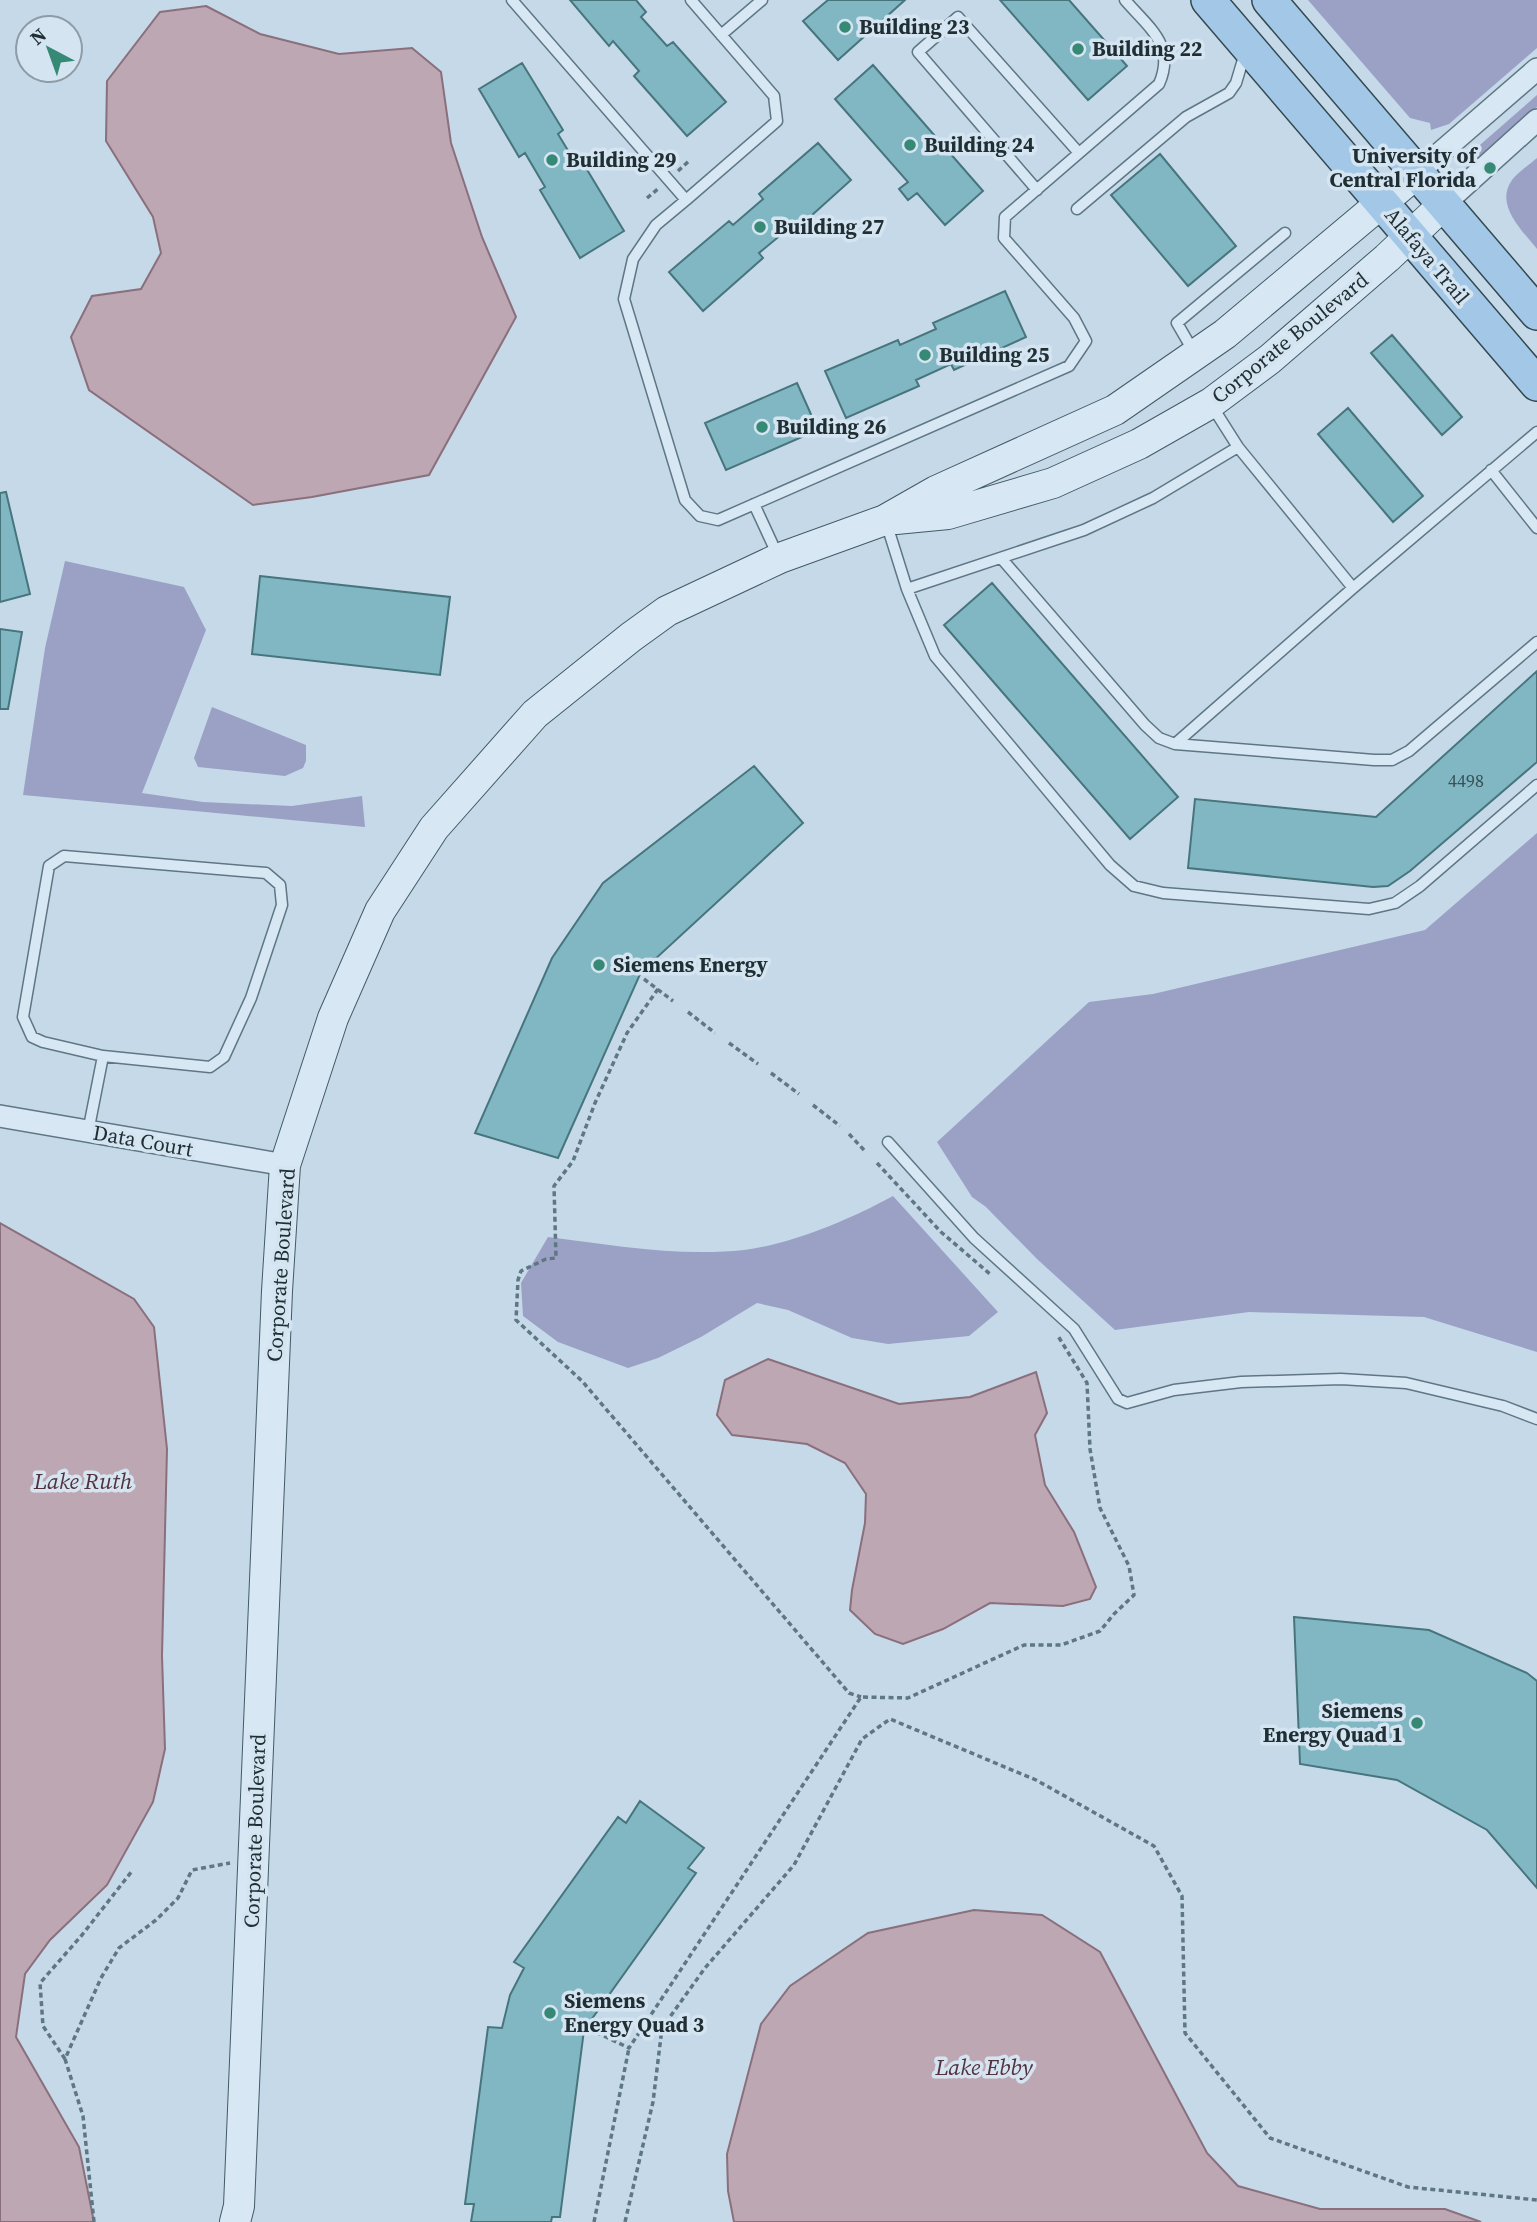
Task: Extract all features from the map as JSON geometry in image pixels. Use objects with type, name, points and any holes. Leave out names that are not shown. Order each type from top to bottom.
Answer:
[{"type":"main road","name":"Alafaya Trail","points":[[1208,0],[1537,384]]},
{"type":"main road","points":[[1269,0],[1537,313]]},
{"type":"street","points":[[1417,173],[1537,69]]},
{"type":"street","points":[[1444,204],[1537,120]]},
{"type":"street","name":"Corporate Boulevard","points":[[239,2217],[277,1291],[285,1166],[333,1018],[380,911],[434,828],[535,714],[667,611],[780,558],[885,520],[936,491],[1115,410],[1196,356],[1417,173]]},
{"type":"street","name":"Corporate Boulevard","points":[[885,520],[948,514],[1053,483],[1139,444],[1211,403],[1270,359],[1444,204]]},
{"type":"street","name":"Data Court","points":[[0,1116],[285,1166]]},
{"type":"lane","points":[[512,0],[686,200]]},
{"type":"lane","points":[[691,0],[774,96],[777,121],[656,225],[633,259],[624,299],[685,500],[699,516],[718,520],[1069,366],[1086,341],[1074,318],[1004,238],[1005,217],[1159,84],[1166,69],[1163,44],[1125,0]]},
{"type":"lane","points":[[721,35],[762,0]]},
{"type":"lane","points":[[1037,190],[918,52],[958,17],[1079,153]]},
{"type":"lane","points":[[1077,209],[1186,117],[1228,93],[1236,83],[1243,66],[1246,44]]},
{"type":"lane","points":[[1196,356],[1177,323],[1285,233]]},
{"type":"lane","points":[[1211,403],[1238,447],[1353,588]]},
{"type":"lane","points":[[1175,744],[1537,432]]},
{"type":"lane","points":[[907,589],[1084,530],[1153,498],[1238,447]]},
{"type":"lane","points":[[1491,470],[1537,528]]},
{"type":"lane","points":[[754,504],[780,558]]},
{"type":"lane","points":[[885,520],[907,589],[935,656],[1110,865],[1134,886],[1163,893],[1369,909],[1395,902],[1420,886],[1537,785]]},
{"type":"lane","points":[[1002,559],[1145,724],[1159,738],[1175,744],[1392,760],[1409,751],[1537,642]]},
{"type":"lane","points":[[64,856],[78,857],[266,873],[280,885],[282,905],[250,998],[224,1057],[210,1067],[103,1056],[32,1037],[23,1017],[49,866],[64,856]]},
{"type":"lane","points":[[88,1132],[103,1056]]},
{"type":"lane","points":[[888,1142],[974,1238],[1074,1329],[1118,1399],[1127,1403],[1174,1390],[1241,1382],[1341,1379],[1406,1383],[1503,1406],[1537,1419]]},
{"type":"path","points":[[645,979],[673,1001]]},
{"type":"path","points":[[658,989],[627,1034],[573,1161],[554,1185],[556,1258],[546,1259],[521,1272],[518,1280],[516,1321],[582,1381],[849,1693],[860,1697],[908,1698],[1024,1645],[1061,1645],[1100,1632],[1134,1595],[1129,1566],[1100,1507],[1090,1449],[1087,1383],[1059,1337],[1050,1328]]},
{"type":"path","points":[[688,1012],[715,1033]]},
{"type":"path","points":[[729,1043],[758,1064]]},
{"type":"path","points":[[771,1073],[799,1094]]},
{"type":"path","points":[[813,1105],[839,1126]]},
{"type":"path","points":[[849,1134],[864,1150]]},
{"type":"path","points":[[877,1163],[942,1233],[992,1276]]},
{"type":"path","points":[[594,2222],[629,2048],[860,1697]]},
{"type":"path","points":[[625,2222],[653,2102],[662,2028],[705,1968],[794,1865],[862,1739],[890,1719],[1036,1780],[1154,1846],[1182,1896],[1185,2033],[1270,2138],[1408,2187],[1537,2200]]},
{"type":"path","points":[[65,2059],[101,1978],[119,1948],[156,1920],[178,1898],[192,1870],[230,1863]]},
{"type":"path","points":[[94,2222],[83,2116],[65,2059],[43,2026],[40,1983],[82,1936],[132,1871]]},
{"type":"path","points":[[581,2025],[629,2048]]},
{"type":"shaded area","points":[[1308,0],[1537,0],[1537,48],[1449,124],[1431,130],[1430,123],[1410,118]]},
{"type":"shaded area","points":[[1537,95],[1537,107],[1472,163],[1465,165],[1465,158]]},
{"type":"shaded area","points":[[1537,158],[1537,249],[1512,217],[1506,199],[1512,180]]},
{"type":"shaded area","points":[[65,561],[184,587],[206,630],[142,793],[203,802],[292,806],[362,796],[365,827],[23,795],[45,648]]},
{"type":"shaded area","points":[[212,707],[306,745],[303,768],[285,776],[198,767],[194,758]]},
{"type":"shaded area","points":[[1537,833],[1537,1352],[1424,1317],[1249,1312],[1115,1330],[1037,1259],[986,1207],[972,1197],[937,1142],[1089,1002],[1153,994],[1425,930]]},
{"type":"shaded area","points":[[893,1196],[998,1312],[969,1336],[888,1344],[852,1338],[788,1310],[757,1303],[701,1337],[658,1358],[628,1368],[558,1342],[523,1316],[521,1283],[548,1237],[670,1251],[744,1250],[782,1242],[821,1229]]},
{"type":"water","points":[[206,6],[260,34],[339,54],[412,48],[441,72],[451,143],[482,237],[516,317],[429,475],[253,505],[89,390],[71,337],[92,296],[141,289],[161,253],[153,217],[106,141],[107,81],[160,12]]},
{"type":"water","name":"Lake Ruth","points":[[0,1223],[134,1299],[154,1327],[167,1449],[162,1656],[165,1749],[153,1802],[107,1885],[50,1940],[25,1974],[16,2037],[79,2147],[94,2222],[0,2222]]},
{"type":"water","points":[[768,1359],[899,1404],[970,1397],[1036,1372],[1047,1413],[1035,1435],[1045,1485],[1074,1532],[1096,1587],[1090,1599],[1063,1606],[990,1603],[943,1629],[903,1644],[875,1634],[850,1610],[865,1523],[866,1494],[845,1463],[807,1444],[732,1435],[717,1415],[725,1380]]},
{"type":"water","name":"Lake Ebby","points":[[974,1910],[1042,1915],[1100,1952],[1207,2153],[1238,2186],[1320,2209],[1445,2209],[1481,2222],[734,2222],[728,2191],[727,2154],[761,2024],[790,1986],[868,1933]]},
{"type":"building","name":"Building 29","points":[[570,0],[636,0],[646,12],[641,17],[667,46],[673,42],[726,102],[687,136],[634,76],[639,71],[613,41],[609,46]]},
{"type":"building","name":"Building 23","points":[[828,0],[905,0],[838,60],[803,21]]},
{"type":"building","name":"Building 22","points":[[1000,0],[1069,0],[1127,66],[1088,100]]},
{"type":"building","name":"Building 29","points":[[522,63],[563,130],[558,134],[578,167],[583,163],[624,231],[580,258],[540,190],[545,187],[525,153],[519,157],[479,89]]},
{"type":"building","name":"Building 24","points":[[873,65],[983,191],[945,225],[917,193],[908,200],[899,189],[908,182],[835,99]]},
{"type":"building","name":"Building 27","points":[[818,143],[851,180],[792,233],[788,229],[759,253],[763,258],[703,311],[669,272],[729,221],[733,225],[763,199],[759,194]]},
{"type":"building","points":[[1160,154],[1236,246],[1188,286],[1111,195]]},
{"type":"building","name":"Building 25","points":[[1005,291],[1026,337],[954,370],[951,364],[916,380],[919,386],[846,418],[825,371],[898,340],[900,345],[936,329],[933,323]]},
{"type":"building","points":[[1392,335],[1462,417],[1442,435],[1371,353]]},
{"type":"building","name":"Building 26","points":[[797,383],[818,430],[726,470],[705,423]]},
{"type":"building","points":[[1348,408],[1423,496],[1393,522],[1318,434]]},
{"type":"building","points":[[6,492],[30,594],[0,602],[0,493]]},
{"type":"building","points":[[260,576],[450,597],[440,675],[252,654]]},
{"type":"building","points":[[992,583],[1178,797],[1130,839],[944,625]]},
{"type":"building","points":[[0,629],[22,632],[8,709],[0,709]]},
{"type":"building","points":[[1537,671],[1537,762],[1410,871],[1388,886],[1373,887],[1188,868],[1195,799],[1376,817]]},
{"type":"building","name":"Siemens Energy","points":[[754,766],[803,823],[641,972],[558,1158],[475,1133],[552,958],[603,883]]},
{"type":"building","name":"Siemens Energy Quad 1","points":[[1294,1617],[1429,1630],[1527,1673],[1537,1681],[1537,1888],[1487,1830],[1397,1780],[1300,1764]]},
{"type":"building","name":"Siemens Energy Quad 3","points":[[640,1801],[704,1848],[688,1868],[696,1873],[584,2030],[560,2217],[552,2217],[551,2222],[471,2222],[474,2204],[465,2204],[488,2027],[502,2028],[510,1995],[524,1968],[514,1962],[618,1817],[626,1823]]},
{"type":"place","name":"Building 23","points":[[845,27]]},
{"type":"place","name":"Building 22","points":[[1078,49]]},
{"type":"place","name":"Building 24","points":[[910,145]]},
{"type":"place","name":"Building 29","points":[[552,160]]},
{"type":"place","name":"University of Central Florida","points":[[1490,168]]},
{"type":"place","name":"Building 27","points":[[760,227]]},
{"type":"place","name":"Building 25","points":[[925,355]]},
{"type":"place","name":"Building 26","points":[[762,427]]},
{"type":"place","name":"Siemens Energy","points":[[599,965]]},
{"type":"place","name":"Siemens Energy Quad 1","points":[[1417,1723]]},
{"type":"place","name":"Siemens Energy Quad 3","points":[[550,2013]]}]
